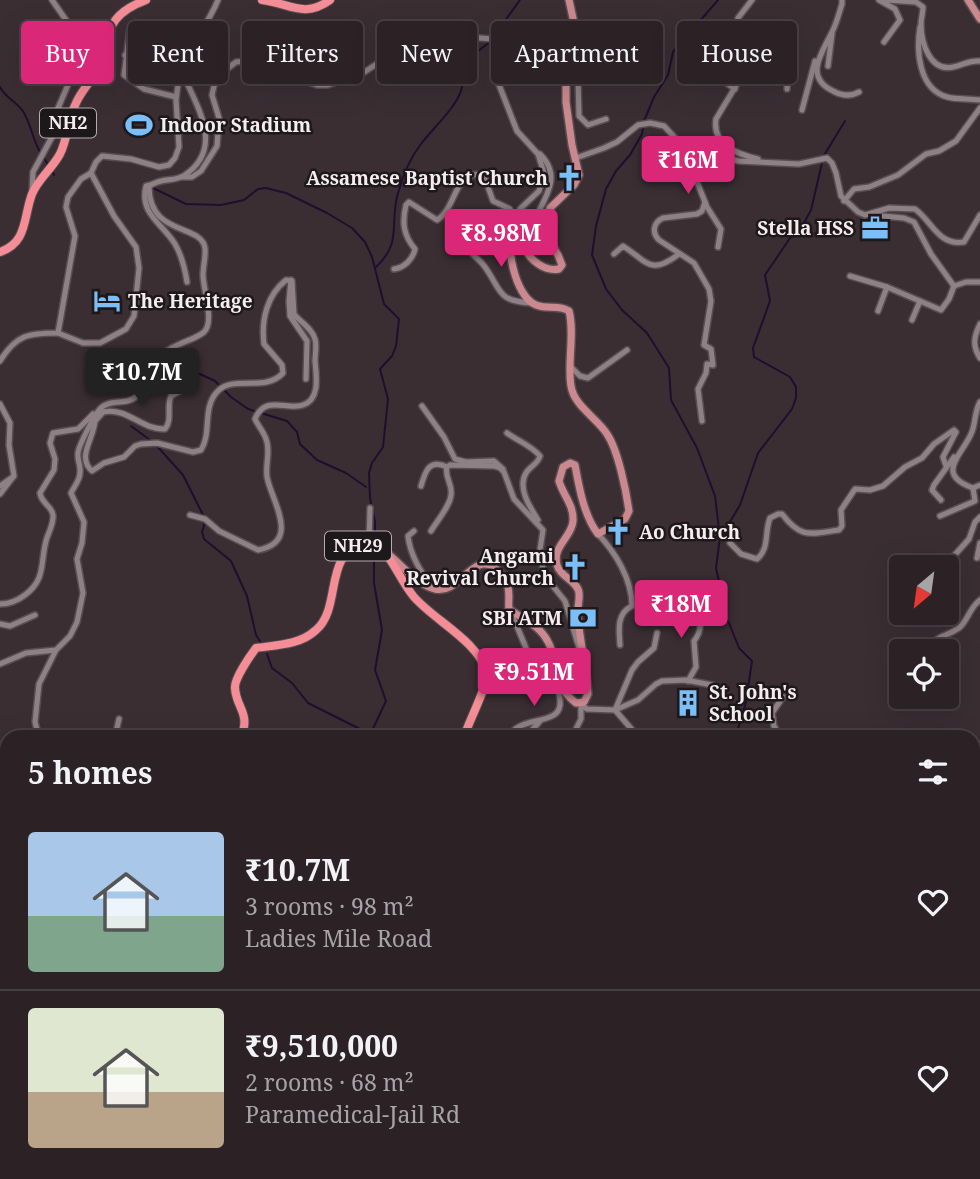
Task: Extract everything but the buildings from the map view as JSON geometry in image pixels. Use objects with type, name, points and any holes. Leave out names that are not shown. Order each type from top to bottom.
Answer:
[{"type":"highway","points":[[262,0],[297,10],[314,8],[330,0]]},
{"type":"highway","name":"NH2","points":[[0,253],[10,249],[18,241],[32,193],[61,152],[74,105],[83,87],[94,74],[109,29],[119,16],[142,1]]},
{"type":"highway","name":"NH29","points":[[243,730],[244,713],[234,690],[236,681],[251,655],[256,648],[286,644],[315,632],[329,613],[335,578],[344,556],[354,547],[369,544],[382,548],[405,586],[422,607],[471,646],[484,666],[488,680],[467,730]]},
{"type":"main road","points":[[569,0],[573,21]]},
{"type":"main road","points":[[968,0],[980,19]]},
{"type":"main road","points":[[382,548],[417,579],[432,587],[446,589],[456,584],[475,566],[484,563],[499,571],[508,587],[509,609],[541,631],[549,643],[555,671],[564,691],[573,701],[581,704],[588,694],[577,610],[579,593],[561,573],[556,556],[559,545],[572,527],[573,519],[570,502],[559,481],[563,467],[570,463],[575,465],[579,488],[592,526],[598,534],[625,519],[629,511],[617,455],[606,432],[581,405],[571,388],[569,311],[559,306],[543,307],[525,299],[515,273],[509,241],[514,223],[522,228],[525,247],[537,263],[545,268],[559,269],[562,262],[549,240],[547,216],[550,208],[579,175],[572,145],[566,84]]},
{"type":"street","points":[[32,193],[33,172],[52,137],[61,97],[74,71],[79,47],[73,30],[52,0]]},
{"type":"street","points":[[208,21],[218,0]]},
{"type":"street","points":[[738,21],[752,0]]},
{"type":"street","points":[[828,66],[832,34],[842,0]]},
{"type":"street","points":[[879,0],[895,9],[900,20],[884,42]]},
{"type":"street","points":[[887,0],[920,4],[923,15],[918,47],[927,83],[933,91],[948,97],[980,100]]},
{"type":"street","points":[[921,23],[926,51],[938,66],[944,68],[966,61],[980,61]]},
{"type":"street","points":[[0,604],[22,598],[36,586],[40,578],[45,544],[54,517],[51,509],[42,501],[40,493],[54,470],[51,435],[56,431],[78,429],[109,403],[135,398],[152,362],[167,350],[201,335],[208,327],[203,242],[197,235],[172,226],[155,210],[149,201],[149,186],[159,180],[196,175],[213,156],[219,134],[219,118],[212,95],[214,86],[218,76],[236,62],[283,64],[311,83],[322,86],[363,73],[384,60],[414,63],[431,47],[435,34],[441,30],[467,37],[494,39],[496,78],[517,131],[548,163],[552,176],[549,191],[539,211]]},
{"type":"street","points":[[802,110],[817,55],[832,34]]},
{"type":"street","points":[[128,39],[123,72],[127,79],[144,89],[176,97]]},
{"type":"street","points":[[821,49],[817,70],[820,82],[833,92],[846,96],[859,92]]},
{"type":"street","points":[[58,333],[75,236],[66,207],[68,197],[81,179],[91,173],[102,156],[131,159],[159,167],[169,165],[178,148],[178,84]]},
{"type":"street","points":[[181,177],[197,165],[205,145],[205,121],[188,84]]},
{"type":"street","points":[[579,84],[579,116],[588,125],[606,119]]},
{"type":"street","points":[[728,84],[735,89]]},
{"type":"street","points":[[737,84],[716,119],[720,141],[730,150],[764,161]]},
{"type":"street","points":[[787,84],[787,89]]},
{"type":"street","points":[[844,201],[854,189],[869,187],[898,175],[926,154],[939,151],[956,141],[980,108]]},
{"type":"street","points":[[576,158],[617,142],[643,123],[664,125],[681,142],[695,149],[738,160],[799,164],[827,158],[836,173],[844,201],[865,215],[904,218],[914,222],[931,254],[954,286]]},
{"type":"street","points":[[681,142],[705,202],[721,229],[718,247]]},
{"type":"street","points":[[514,223],[520,209],[536,196],[544,179],[541,160],[533,149]]},
{"type":"street","points":[[0,361],[8,348],[29,334],[58,333],[83,343],[100,343],[126,329],[134,316],[139,268],[136,247],[114,216],[91,173]]},
{"type":"street","points":[[394,269],[404,265],[415,249],[405,236],[406,205],[409,202],[414,204],[437,220],[449,210],[458,185],[467,177],[484,176],[493,201],[510,209],[514,223]]},
{"type":"street","points":[[153,184],[146,187],[145,204],[180,253],[187,282]]},
{"type":"street","points":[[702,421],[699,386],[706,373],[706,364],[714,363],[711,349],[704,345],[711,295],[697,266],[655,236],[655,225],[663,218],[696,214],[702,211],[705,202]]},
{"type":"street","points":[[865,215],[889,208],[915,209],[939,235],[959,243],[968,237],[980,215]]},
{"type":"street","points":[[471,231],[467,245],[469,251],[484,265],[502,297],[531,303]]},
{"type":"street","points":[[614,254],[623,246],[643,263],[655,266],[667,263],[680,254]]},
{"type":"street","points":[[850,276],[887,287],[941,310],[954,286]]},
{"type":"street","points":[[291,280],[290,313],[307,341],[306,379]]},
{"type":"street","points":[[186,387],[171,396],[168,404],[169,422],[165,429],[148,427],[119,411],[103,412],[96,418],[96,426],[85,453],[86,466],[92,471],[104,463],[124,457],[141,443],[157,443],[193,452],[201,450],[205,443],[211,403],[219,390],[234,384],[249,385],[272,381],[284,373],[282,365],[265,348],[264,328],[266,310],[273,295],[282,282],[291,280]]},
{"type":"street","points":[[190,515],[205,519],[219,531],[258,550],[270,546],[280,534],[281,518],[266,472],[266,439],[256,419],[269,405],[307,404],[315,393],[316,380],[316,340],[294,314],[294,286],[291,280]]},
{"type":"street","points":[[954,286],[966,282],[980,282]]},
{"type":"street","points":[[878,311],[887,287]]},
{"type":"street","points":[[912,320],[920,301]]},
{"type":"street","points":[[980,324],[974,343],[974,350],[980,358]]},
{"type":"street","points":[[572,368],[580,376],[588,377],[627,350]]},
{"type":"street","points":[[941,499],[932,490],[946,466],[971,435],[980,403]]},
{"type":"street","points":[[0,404],[10,423],[9,445],[14,476],[0,494]]},
{"type":"street","points":[[422,406],[444,437],[455,459],[466,462],[494,461],[502,466],[514,499],[541,526]]},
{"type":"street","points":[[37,730],[35,722],[39,684],[56,650],[70,636],[82,605],[83,593],[76,559],[82,542],[84,522],[71,493],[78,483],[81,471],[78,450],[99,410]]},
{"type":"street","points":[[730,543],[741,554],[757,559],[766,548],[770,518],[778,514],[782,514],[791,526],[805,534],[839,530],[842,526],[841,510],[855,489],[870,490],[883,486],[905,467],[922,458],[934,444],[954,430],[956,432],[953,440],[943,457],[946,466]]},
{"type":"street","points":[[507,433],[534,449],[540,456],[539,461],[526,473],[524,490],[527,503],[543,533],[541,560],[544,575],[565,601],[583,657]]},
{"type":"street","points":[[940,516],[975,501],[977,486],[962,482],[956,475],[953,465],[957,455]]},
{"type":"street","points":[[421,486],[426,469],[438,463],[447,467],[494,466],[504,472]]},
{"type":"street","points":[[431,531],[451,497],[450,484],[445,474],[447,467]]},
{"type":"street","points":[[0,486],[14,476]]},
{"type":"street","points":[[369,544],[370,508]]},
{"type":"street","points":[[955,555],[969,539],[975,522],[980,517]]},
{"type":"street","points":[[414,531],[408,536],[409,545],[420,570],[432,587]]},
{"type":"street","points":[[598,534],[616,555],[631,591],[632,606],[624,611],[619,624],[620,645]]},
{"type":"street","points":[[977,558],[980,543]]},
{"type":"street","points":[[688,681],[696,671],[694,641],[700,633],[701,622],[698,601],[690,595]]},
{"type":"street","points":[[937,639],[963,625],[973,606],[980,600]]},
{"type":"street","points":[[509,609],[531,660],[522,677]]},
{"type":"street","points":[[0,624],[10,626],[35,615]]},
{"type":"street","points":[[615,710],[632,670],[654,648],[657,633]]},
{"type":"street","points":[[0,664],[26,653],[56,650]]},
{"type":"street","points":[[512,730],[552,717],[560,708],[555,671]]},
{"type":"street","points":[[581,704],[587,709],[615,710],[638,701],[662,681],[712,685]]},
{"type":"street","points":[[764,691],[783,697],[772,713],[776,730]]},
{"type":"street","points":[[576,730],[581,719],[581,704]]},
{"type":"street","points":[[615,710],[632,730]]},
{"type":"street","points":[[117,730],[119,719]]},
{"type":"street","points":[[533,730],[543,719]]},
{"type":"waterway","points":[[376,267],[390,249],[396,204],[407,167],[417,149],[451,109],[460,94],[462,84],[458,60],[464,54],[478,51],[499,35],[504,22],[520,0]]},
{"type":"waterway","points":[[644,121],[654,97],[668,75],[673,52],[718,0]]},
{"type":"waterway","points":[[0,87],[24,113],[40,152]]},
{"type":"waterway","points":[[823,157],[845,121]]},
{"type":"waterway","points":[[643,127],[630,155],[616,171],[606,189],[596,226],[592,255],[606,289],[622,310],[647,333],[669,368],[671,400],[697,448],[715,496],[720,537],[716,568],[721,591],[715,608],[729,623],[739,648],[752,661],[746,702],[738,730]]},
{"type":"waterway","points":[[44,158],[47,163]]},
{"type":"waterway","points":[[721,537],[740,505],[758,453],[792,409],[796,398],[796,387],[790,377],[754,357],[753,348],[770,301],[765,275],[811,210],[822,163]]},
{"type":"waterway","points":[[151,187],[186,204],[221,205],[244,200],[258,189],[266,188],[286,193],[352,228],[365,242],[372,257],[384,304],[399,319],[396,346],[392,356],[380,369],[388,399],[383,447],[369,473],[375,539]]},
{"type":"waterway","points":[[189,369],[215,381],[248,409],[287,421],[297,432],[300,444],[317,460],[346,473],[366,487]]},
{"type":"waterway","points":[[131,426],[150,440]]},
{"type":"waterway","points":[[156,445],[183,475],[204,517]]},
{"type":"waterway","points":[[205,522],[202,532],[204,539],[231,561],[247,596],[256,635],[261,643]]},
{"type":"waterway","points":[[372,730],[386,701],[375,670],[382,630],[374,583],[374,548]]},
{"type":"waterway","points":[[267,654],[272,668],[292,683],[308,703],[362,730]]},
{"type":"place","name":"Indoor Stadium","points":[[139,125]]},
{"type":"place","name":"Assamese Baptist Church","points":[[569,178]]},
{"type":"place","name":"Stella HSS","points":[[875,228]]},
{"type":"place","name":"The Heritage","points":[[107,301]]},
{"type":"place","name":"Ao Church","points":[[618,532]]},
{"type":"place","name":"Angami Revival Church","points":[[575,567]]},
{"type":"place","name":"SBI ATM","points":[[583,618]]},
{"type":"place","name":"St. John's School","points":[[688,703]]}]
